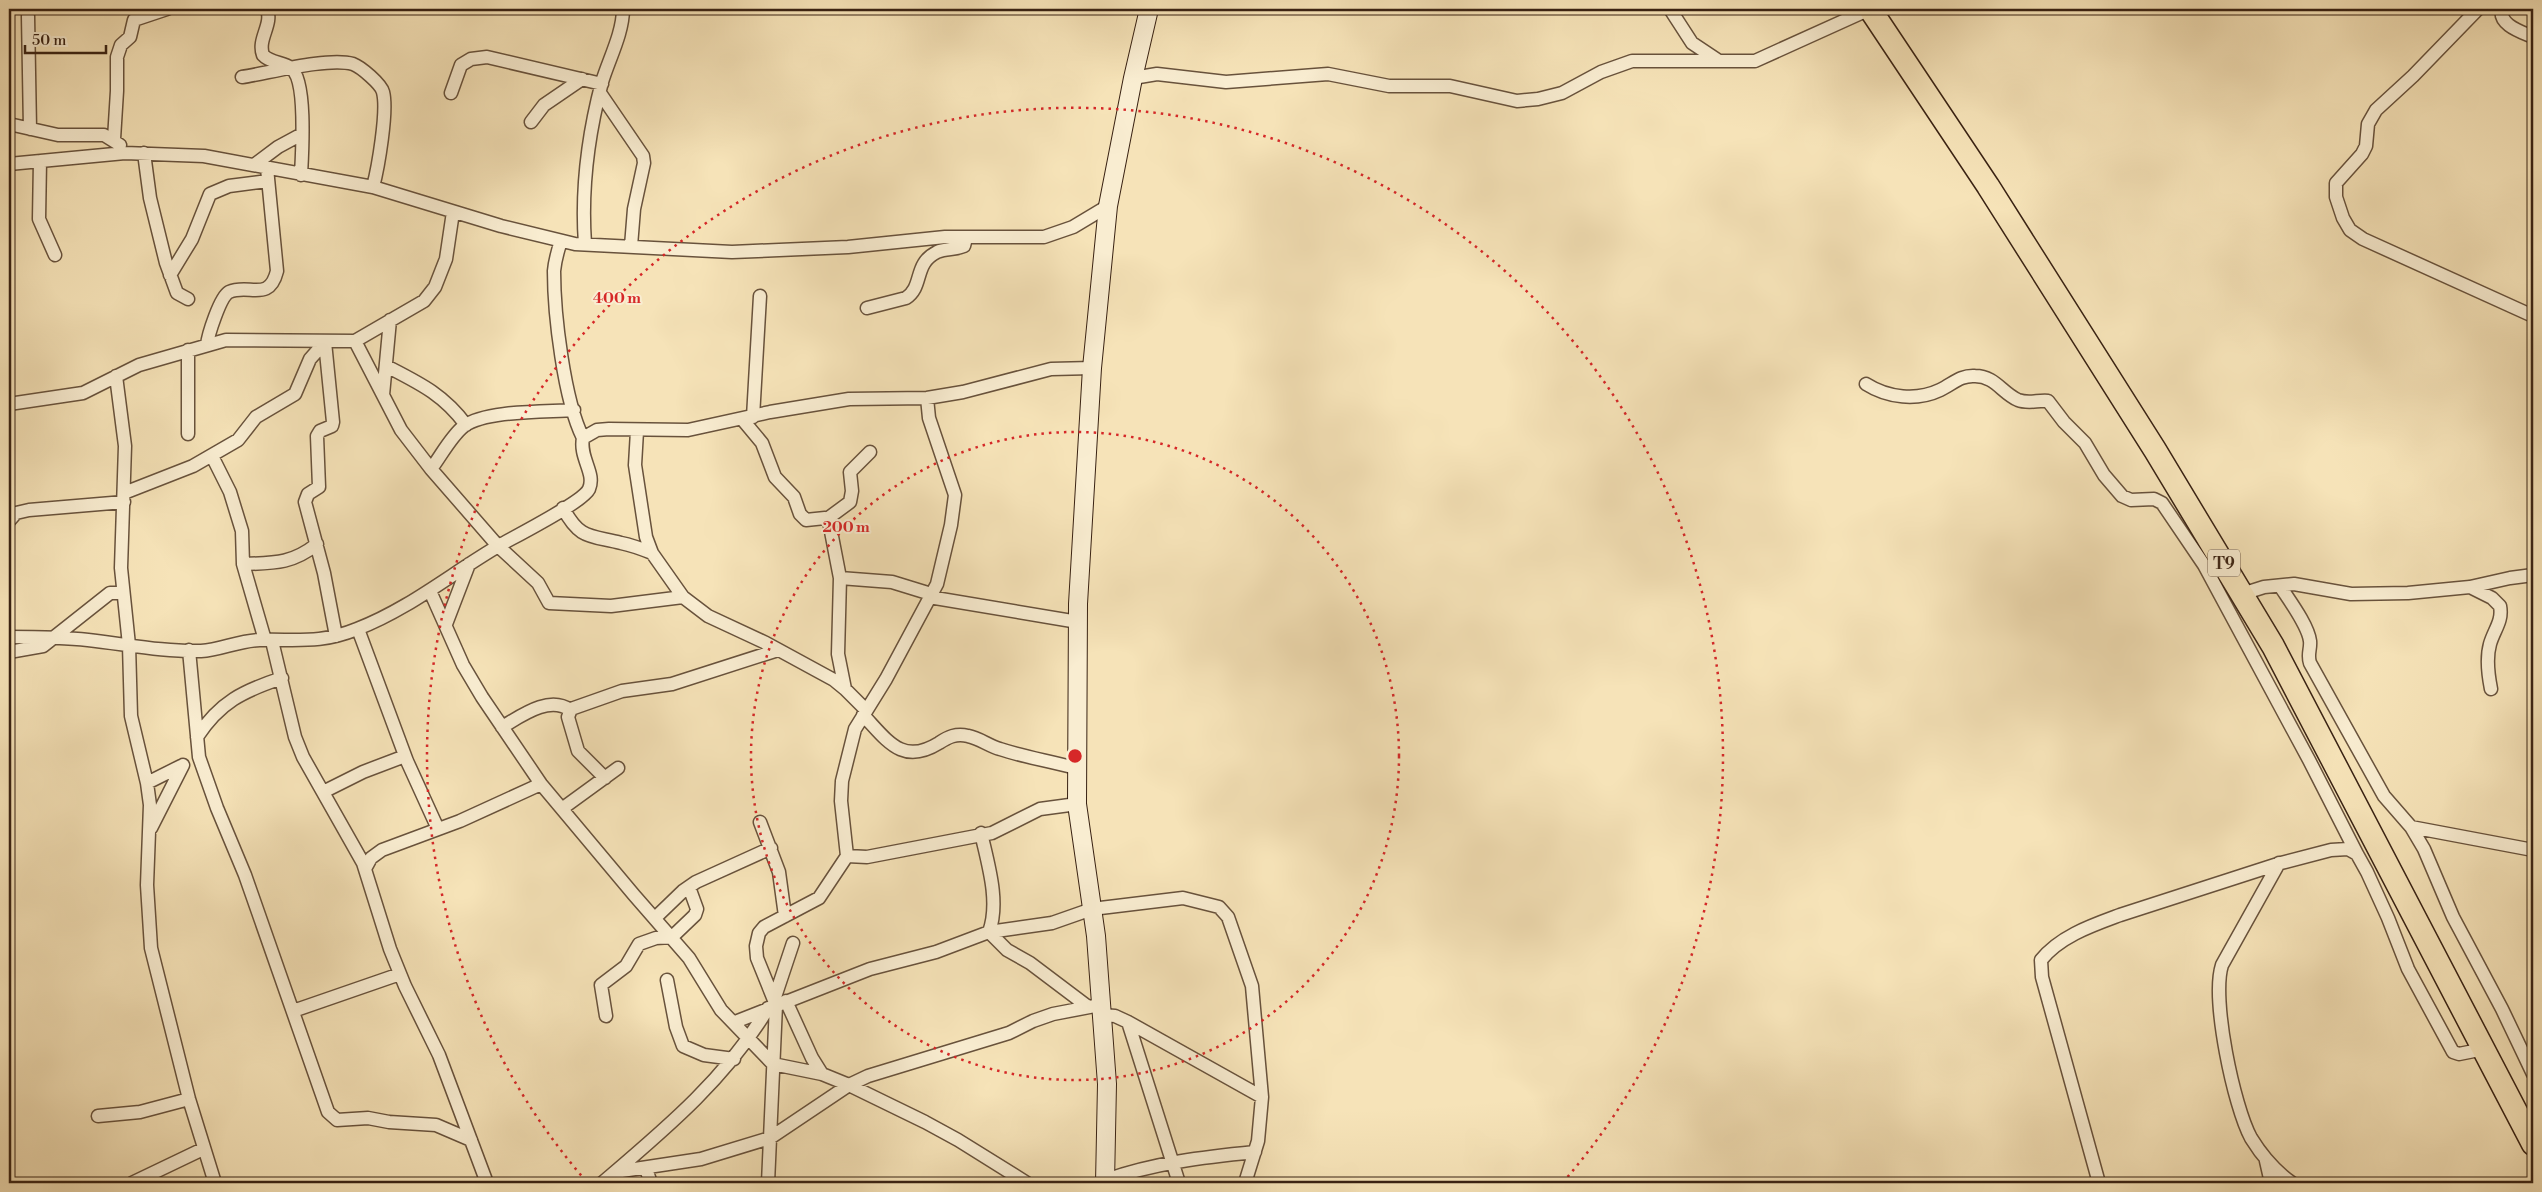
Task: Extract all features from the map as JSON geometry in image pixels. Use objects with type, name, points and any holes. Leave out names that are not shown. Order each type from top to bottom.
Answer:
[{"type":"highway","name":"T9","points":[[1870,9],[2050,284],[2155,450],[2242,594],[2304,704],[2533,1144]]},
{"type":"street","points":[[114,140],[118,50],[130,37],[135,20],[167,9]]},
{"type":"street","points":[[266,9],[268,20],[261,46],[263,55],[291,68],[296,76],[300,95],[302,134],[300,176]]},
{"type":"street","points":[[585,244],[583,190],[601,88],[622,22],[623,9]]},
{"type":"street","points":[[1149,9],[1133,78],[1108,206],[1092,368],[1078,622],[1076,804],[1092,909],[1097,1008],[1108,1084],[1105,1182],[1131,1171],[1172,1162],[1255,1152]]},
{"type":"street","points":[[1670,9],[1692,43],[1721,62]]},
{"type":"street","points":[[1133,78],[1157,74],[1226,82],[1328,74],[1388,86],[1454,87],[1516,101],[1553,96],[1601,72],[1632,61],[1756,61],[1870,9]]},
{"type":"street","points":[[2478,9],[2413,76],[2376,110],[2368,124],[2366,146],[2362,154],[2339,179],[2335,188],[2336,197],[2350,230],[2363,239],[2533,316]]},
{"type":"street","points":[[2502,9],[2504,19],[2511,27],[2533,37]]},
{"type":"street","points":[[28,16],[30,129]]},
{"type":"street","points":[[451,92],[460,65],[471,59],[482,57],[496,57],[582,79],[601,88],[643,156],[644,164],[634,209],[631,246]]},
{"type":"street","points":[[242,77],[308,65],[352,64],[382,89],[384,96],[381,148],[373,187]]},
{"type":"street","points":[[531,122],[544,105],[582,79]]},
{"type":"street","points":[[9,124],[58,135],[104,135],[114,140],[125,153]]},
{"type":"street","points":[[254,165],[278,147],[302,134]]},
{"type":"street","points":[[9,164],[125,153],[144,153],[204,156],[254,165],[268,175],[277,271],[274,282],[265,289],[232,291],[226,295],[210,326],[207,346]]},
{"type":"street","points":[[144,153],[150,198],[170,275],[177,293],[188,299]]},
{"type":"street","points":[[40,161],[40,219],[55,255]]},
{"type":"street","points":[[170,275],[192,239],[210,194],[229,186],[268,175],[300,176],[373,187],[453,212],[561,241],[585,244],[773,252],[945,237],[1044,237],[1073,227],[1108,206]]},
{"type":"street","points":[[9,404],[83,393],[139,365],[226,340],[355,341],[424,300],[435,288],[446,259],[453,212]]},
{"type":"street","points":[[867,308],[911,295],[915,289],[919,269],[926,259],[938,251],[964,246],[966,238]]},
{"type":"street","points":[[9,637],[90,640],[189,650],[210,650],[234,643],[268,640],[308,642],[336,636],[358,629],[430,591],[498,546],[563,508],[590,488],[590,472],[583,456],[583,438],[574,410],[561,348],[554,270],[561,241]]},
{"type":"street","points":[[760,296],[748,418],[762,444],[775,477],[794,497],[802,518],[806,520],[827,519],[850,502],[852,491],[850,472],[870,452]]},
{"type":"street","points":[[383,395],[390,320]]},
{"type":"street","points":[[355,341],[401,430],[431,469],[498,546],[536,580],[551,604],[611,606],[683,597]]},
{"type":"street","points":[[9,520],[16,513],[29,510],[124,498],[212,456],[238,440],[256,417],[295,394],[310,359],[325,342]]},
{"type":"street","points":[[325,342],[333,422],[332,426],[320,431],[317,436],[319,487],[308,494],[305,502],[317,544],[336,636]]},
{"type":"street","points":[[188,350],[188,434]]},
{"type":"street","points":[[386,366],[435,392],[446,401],[466,425]]},
{"type":"street","points":[[583,438],[597,430],[688,430],[789,408],[849,399],[927,398],[963,392],[1051,370],[1092,368]]},
{"type":"street","points":[[116,376],[125,446],[122,593],[129,645],[131,716],[147,783],[150,830],[147,885],[150,948],[203,1150],[215,1183]]},
{"type":"street","points":[[1866,384],[1893,396],[1922,396],[1941,390],[1958,378],[1983,376],[1992,380],[2017,400],[2027,402],[2048,401],[2064,422],[2085,443],[2104,475],[2122,496],[2131,500],[2154,499],[2162,503],[2204,565],[2309,760],[2388,918],[2408,969],[2453,1052],[2459,1054],[2484,1049]]},
{"type":"street","points":[[822,1074],[776,1004],[759,964],[756,946],[759,932],[764,927],[818,898],[847,856],[841,801],[842,781],[855,729],[886,679],[941,572],[956,501],[950,476],[929,418],[927,398]]},
{"type":"street","points":[[431,469],[466,425],[473,421],[520,413],[574,410]]},
{"type":"street","points":[[637,431],[635,465],[646,537],[652,553],[683,597],[708,616],[778,650],[846,688]]},
{"type":"street","points":[[212,456],[230,492],[242,531],[243,564],[282,678],[295,737],[303,757],[354,845],[365,868],[378,913],[400,974],[439,1055],[487,1183]]},
{"type":"street","points":[[563,508],[571,524],[587,536],[622,543],[652,553]]},
{"type":"street","points":[[827,519],[831,528],[840,578],[838,654],[846,688],[890,744],[906,752],[925,750],[948,737],[958,735],[969,736],[1000,749],[1075,768]]},
{"type":"street","points":[[243,564],[288,561],[301,556],[317,544]]},
{"type":"street","points":[[446,624],[470,564]]},
{"type":"street","points":[[2242,594],[2264,587],[2294,584],[2369,595],[2470,587],[2533,575]]},
{"type":"street","points":[[2519,577],[2533,582]]},
{"type":"street","points":[[840,578],[892,582],[930,595],[1078,622]]},
{"type":"street","points":[[2280,586],[2308,631],[2311,642],[2308,655],[2324,689],[2384,796],[2411,827],[2434,870],[2453,917],[2502,1009],[2533,1074]]},
{"type":"street","points":[[2470,587],[2492,598],[2500,606],[2501,619],[2490,644],[2491,688]]},
{"type":"street","points":[[430,591],[463,665],[541,784],[692,962],[721,1010],[735,1022],[749,1040],[773,1064],[822,1074],[849,1085],[958,1140],[1027,1183]]},
{"type":"street","points":[[9,652],[36,649],[54,640],[110,593],[122,593]]},
{"type":"street","points":[[358,629],[405,756],[438,829]]},
{"type":"street","points":[[189,650],[199,757],[332,1117],[342,1120],[368,1118],[389,1122],[436,1125],[471,1140]]},
{"type":"street","points":[[502,727],[536,709],[548,705],[560,705],[570,710],[622,691],[677,682],[778,650]]},
{"type":"street","points":[[197,737],[219,708],[230,700],[261,685],[282,678]]},
{"type":"street","points":[[570,710],[568,717],[578,751],[605,778]]},
{"type":"street","points":[[323,792],[363,772],[405,756]]},
{"type":"street","points":[[147,783],[199,757]]},
{"type":"street","points":[[150,830],[183,765]]},
{"type":"street","points":[[563,808],[618,768]]},
{"type":"street","points":[[365,868],[375,854],[541,784]]},
{"type":"street","points":[[847,856],[867,857],[1004,829],[1040,809],[1076,804]]},
{"type":"street","points":[[760,822],[780,876],[785,916]]},
{"type":"street","points":[[2411,827],[2533,850]]},
{"type":"street","points":[[981,833],[993,894],[994,917],[989,932]]},
{"type":"street","points":[[655,918],[688,887],[703,878],[771,848]]},
{"type":"street","points":[[2099,1183],[2042,977],[2041,960],[2057,944],[2094,925],[2279,863],[2331,850],[2348,849],[2357,854]]},
{"type":"street","points":[[2279,863],[2264,894],[2230,948],[2218,978],[2218,1002],[2228,1061],[2246,1128],[2276,1171],[2292,1183]]},
{"type":"street","points":[[606,1016],[600,989],[604,981],[626,966],[639,944],[656,938],[672,937],[696,912],[695,901],[688,887]]},
{"type":"street","points":[[735,1022],[776,1004],[870,969],[936,952],[989,932],[1052,923],[1092,909],[1188,898],[1218,907],[1228,917],[1252,986],[1262,1098],[1259,1133],[1245,1183]]},
{"type":"street","points":[[989,932],[1007,950],[1030,963],[1097,1008],[1128,1022],[1262,1098]]},
{"type":"street","points":[[768,1183],[776,1004],[793,943]]},
{"type":"street","points":[[293,1011],[400,974]]},
{"type":"street","points":[[667,980],[676,1027],[683,1046],[704,1055],[734,1059]]},
{"type":"street","points":[[602,1183],[652,1140],[734,1059],[776,1004]]},
{"type":"street","points":[[615,1172],[646,1169],[701,1159],[770,1138],[849,1085],[895,1066],[1009,1033],[1033,1021],[1097,1008]]},
{"type":"street","points":[[1128,1022],[1179,1183]]},
{"type":"street","points":[[98,1116],[140,1112],[189,1099]]},
{"type":"street","points":[[132,1183],[203,1150]]},
{"type":"street","points":[[2266,1159],[2270,1183]]},
{"type":"street","points":[[646,1169],[652,1183]]}]
